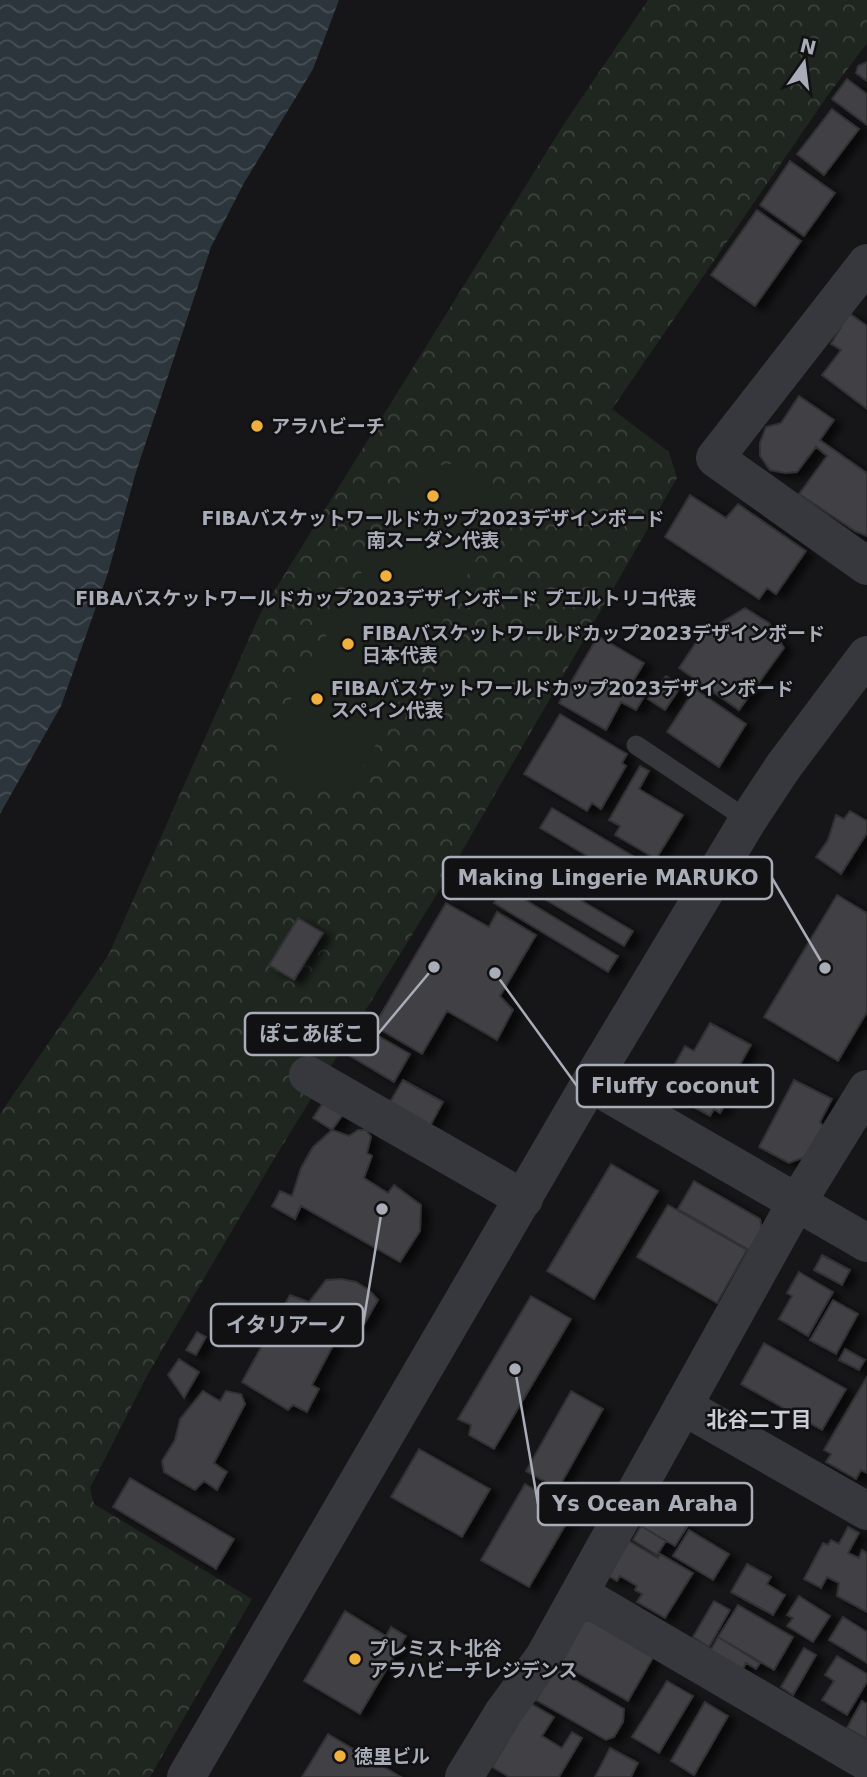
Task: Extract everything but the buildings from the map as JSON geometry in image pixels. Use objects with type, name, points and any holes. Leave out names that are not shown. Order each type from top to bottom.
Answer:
[{"type":"street","points":[[867,263],[715,458],[867,566]]},
{"type":"street","points":[[186,1777],[590,1083],[748,820],[783,767],[867,655]]},
{"type":"street","points":[[308,1075],[524,1199]]},
{"type":"street","points":[[590,1083],[867,1243]]},
{"type":"street","points":[[471,1774],[503,1713],[544,1657],[798,1202],[867,1089]]},
{"type":"street","points":[[683,1406],[867,1511]]},
{"type":"street","points":[[580,1594],[867,1762]]},
{"type":"lane","points":[[636,745],[748,820]]},
{"type":"green space","points":[[648,0],[867,0],[867,43],[828,95],[612,409],[669,452],[677,478],[445,881],[274,1159],[148,1374],[90,1488],[94,1504],[252,1599],[150,1777],[0,1777],[0,1114],[109,954],[260,614],[564,124]]},
{"type":"green space","points":[[451,464],[484,481],[505,506],[356,781],[316,793],[280,771],[274,730],[420,467]]},
{"type":"water","points":[[0,0],[339,0],[313,69],[244,183],[211,247],[136,472],[108,573],[61,706],[0,814]]},
{"type":"place","name":"アラハビーチ","points":[[257,426]]},
{"type":"place","name":"FIBAバスケットワールドカップ2023デザインボード 南スーダン代表","points":[[433,496]]},
{"type":"place","name":"FIBAバスケットワールドカップ2023デザインボード プエルトリコ代表","points":[[386,576]]},
{"type":"place","name":"FIBAバスケットワールドカップ2023デザインボード 日本代表","points":[[348,644]]},
{"type":"place","name":"FIBAバスケットワールドカップ2023デザインボード スペイン代表","points":[[317,699]]},
{"type":"place","name":"ぽこあぽこ","points":[[434,967]]},
{"type":"place","name":"Making Lingerie MARUKO","points":[[825,968]]},
{"type":"place","name":"Fluffy coconut","points":[[495,973]]},
{"type":"place","name":"イタリアーノ","points":[[382,1209]]},
{"type":"place","name":"Ys Ocean Araha","points":[[515,1369]]},
{"type":"place","name":"プレミスト北谷 アラハビーチレジデンス","points":[[355,1659]]},
{"type":"place","name":"徳里ビル","points":[[340,1756]]},
{"type":"district","name":"北谷二丁目","points":[[759,1420]]}]
